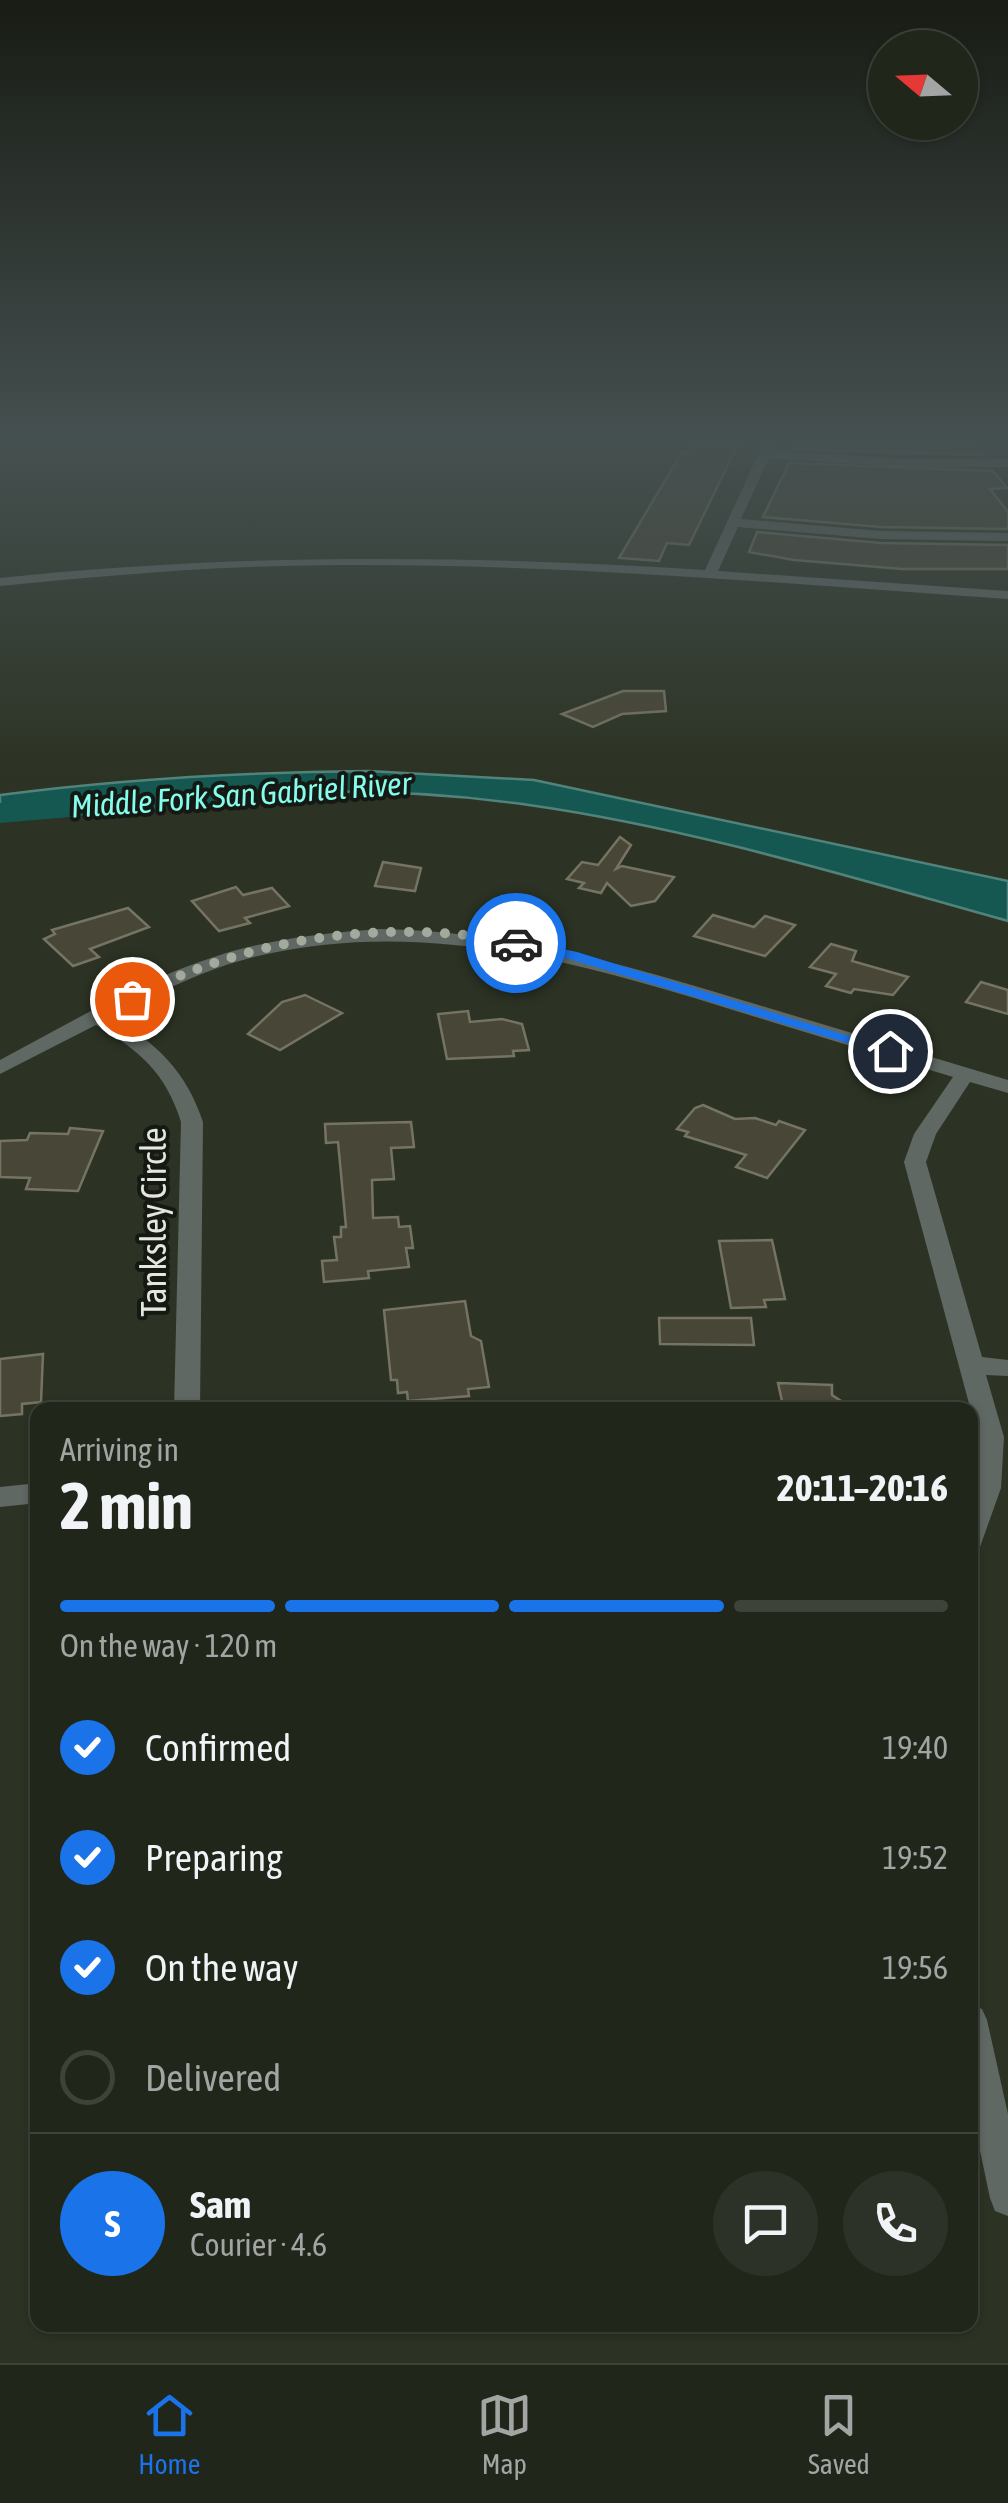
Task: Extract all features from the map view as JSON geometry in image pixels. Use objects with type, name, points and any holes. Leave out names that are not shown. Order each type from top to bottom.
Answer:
[{"type":"street","points":[[709,576],[718,554]]},
{"type":"street","points":[[0,582],[114,570],[363,563],[546,566],[1008,595]]},
{"type":"street","points":[[0,1068],[151,988],[253,952],[378,934],[446,934],[572,955],[1008,1087]]},
{"type":"street","name":"Tanksley Circle","points":[[98,1018],[165,1061],[182,1086],[192,1122],[187,1402]]},
{"type":"street","points":[[965,1074],[925,1134],[915,1162],[970,1365],[985,1406],[990,1461],[988,1488],[978,1517]]},
{"type":"street","points":[[970,1365],[1008,1368]]},
{"type":"street","points":[[0,1496],[30,1494]]},
{"type":"street","points":[[978,2057],[1008,2198]]},
{"type":"water","points":[[368,771],[534,780],[1008,881],[1008,921],[710,840],[590,815],[463,797],[264,792],[132,802],[0,819],[0,795],[184,777]]},
{"type":"building","points":[[621,554],[662,554],[659,561],[619,558]]},
{"type":"building","points":[[762,554],[1008,554],[1008,569],[902,569]]},
{"type":"building","points":[[623,691],[664,691],[666,711],[622,714],[593,727],[562,714]]},
{"type":"building","points":[[620,837],[631,845],[616,869],[622,866],[674,877],[655,901],[631,906],[607,883],[601,893],[579,888],[584,883],[567,879],[582,862],[598,865]]},
{"type":"building","points":[[383,862],[421,868],[415,891],[375,886]]},
{"type":"building","points":[[236,887],[243,895],[272,888],[289,906],[245,918],[250,923],[219,931],[192,901]]},
{"type":"building","points":[[128,908],[149,927],[90,949],[99,957],[73,966],[44,939],[55,934],[52,930]]},
{"type":"building","points":[[713,915],[754,927],[765,916],[795,925],[765,956],[694,936]]},
{"type":"building","points":[[831,944],[856,951],[852,961],[908,977],[893,995],[854,989],[851,993],[826,986],[836,974],[810,967]]},
{"type":"building","points":[[981,982],[1008,990],[1008,1014],[966,1002]]},
{"type":"building","points":[[305,995],[342,1013],[280,1050],[248,1034],[282,1002]]},
{"type":"building","points":[[468,1011],[470,1022],[502,1019],[522,1024],[529,1050],[513,1051],[514,1056],[447,1059],[438,1014]]},
{"type":"building","points":[[703,1105],[735,1119],[755,1118],[776,1125],[779,1121],[805,1130],[767,1178],[736,1167],[746,1155],[685,1136],[688,1132],[677,1129],[695,1108]]},
{"type":"building","points":[[411,1122],[414,1147],[391,1148],[394,1179],[372,1180],[373,1218],[398,1217],[399,1227],[410,1226],[413,1248],[406,1248],[409,1267],[368,1271],[369,1278],[324,1282],[322,1261],[337,1260],[334,1237],[341,1237],[341,1227],[346,1227],[338,1142],[326,1143],[325,1124]]},
{"type":"building","points":[[70,1128],[103,1131],[78,1191],[26,1189],[30,1178],[0,1177],[0,1141],[27,1140],[30,1133],[68,1134]]},
{"type":"building","points":[[772,1240],[785,1299],[764,1300],[766,1307],[731,1308],[719,1241]]},
{"type":"building","points":[[465,1301],[471,1336],[481,1341],[489,1387],[468,1389],[469,1396],[408,1401],[407,1392],[398,1393],[397,1380],[391,1380],[384,1310]]},
{"type":"building","points":[[659,1318],[751,1318],[754,1345],[660,1344]]},
{"type":"building","points":[[43,1354],[41,1402],[22,1404],[22,1414],[0,1416],[0,1359]]},
{"type":"building","points":[[778,1383],[832,1385],[832,1395],[843,1402],[782,1402]]},
{"type":"waterway","name":"Middle Fork San Gabriel River","points":[[0,813],[312,788]]},
{"type":"way so far","points":[[132,999],[204,967],[306,941],[378,934],[446,934],[516,943]]},
{"type":"route","points":[[516,943],[572,955],[890,1051]]}]
